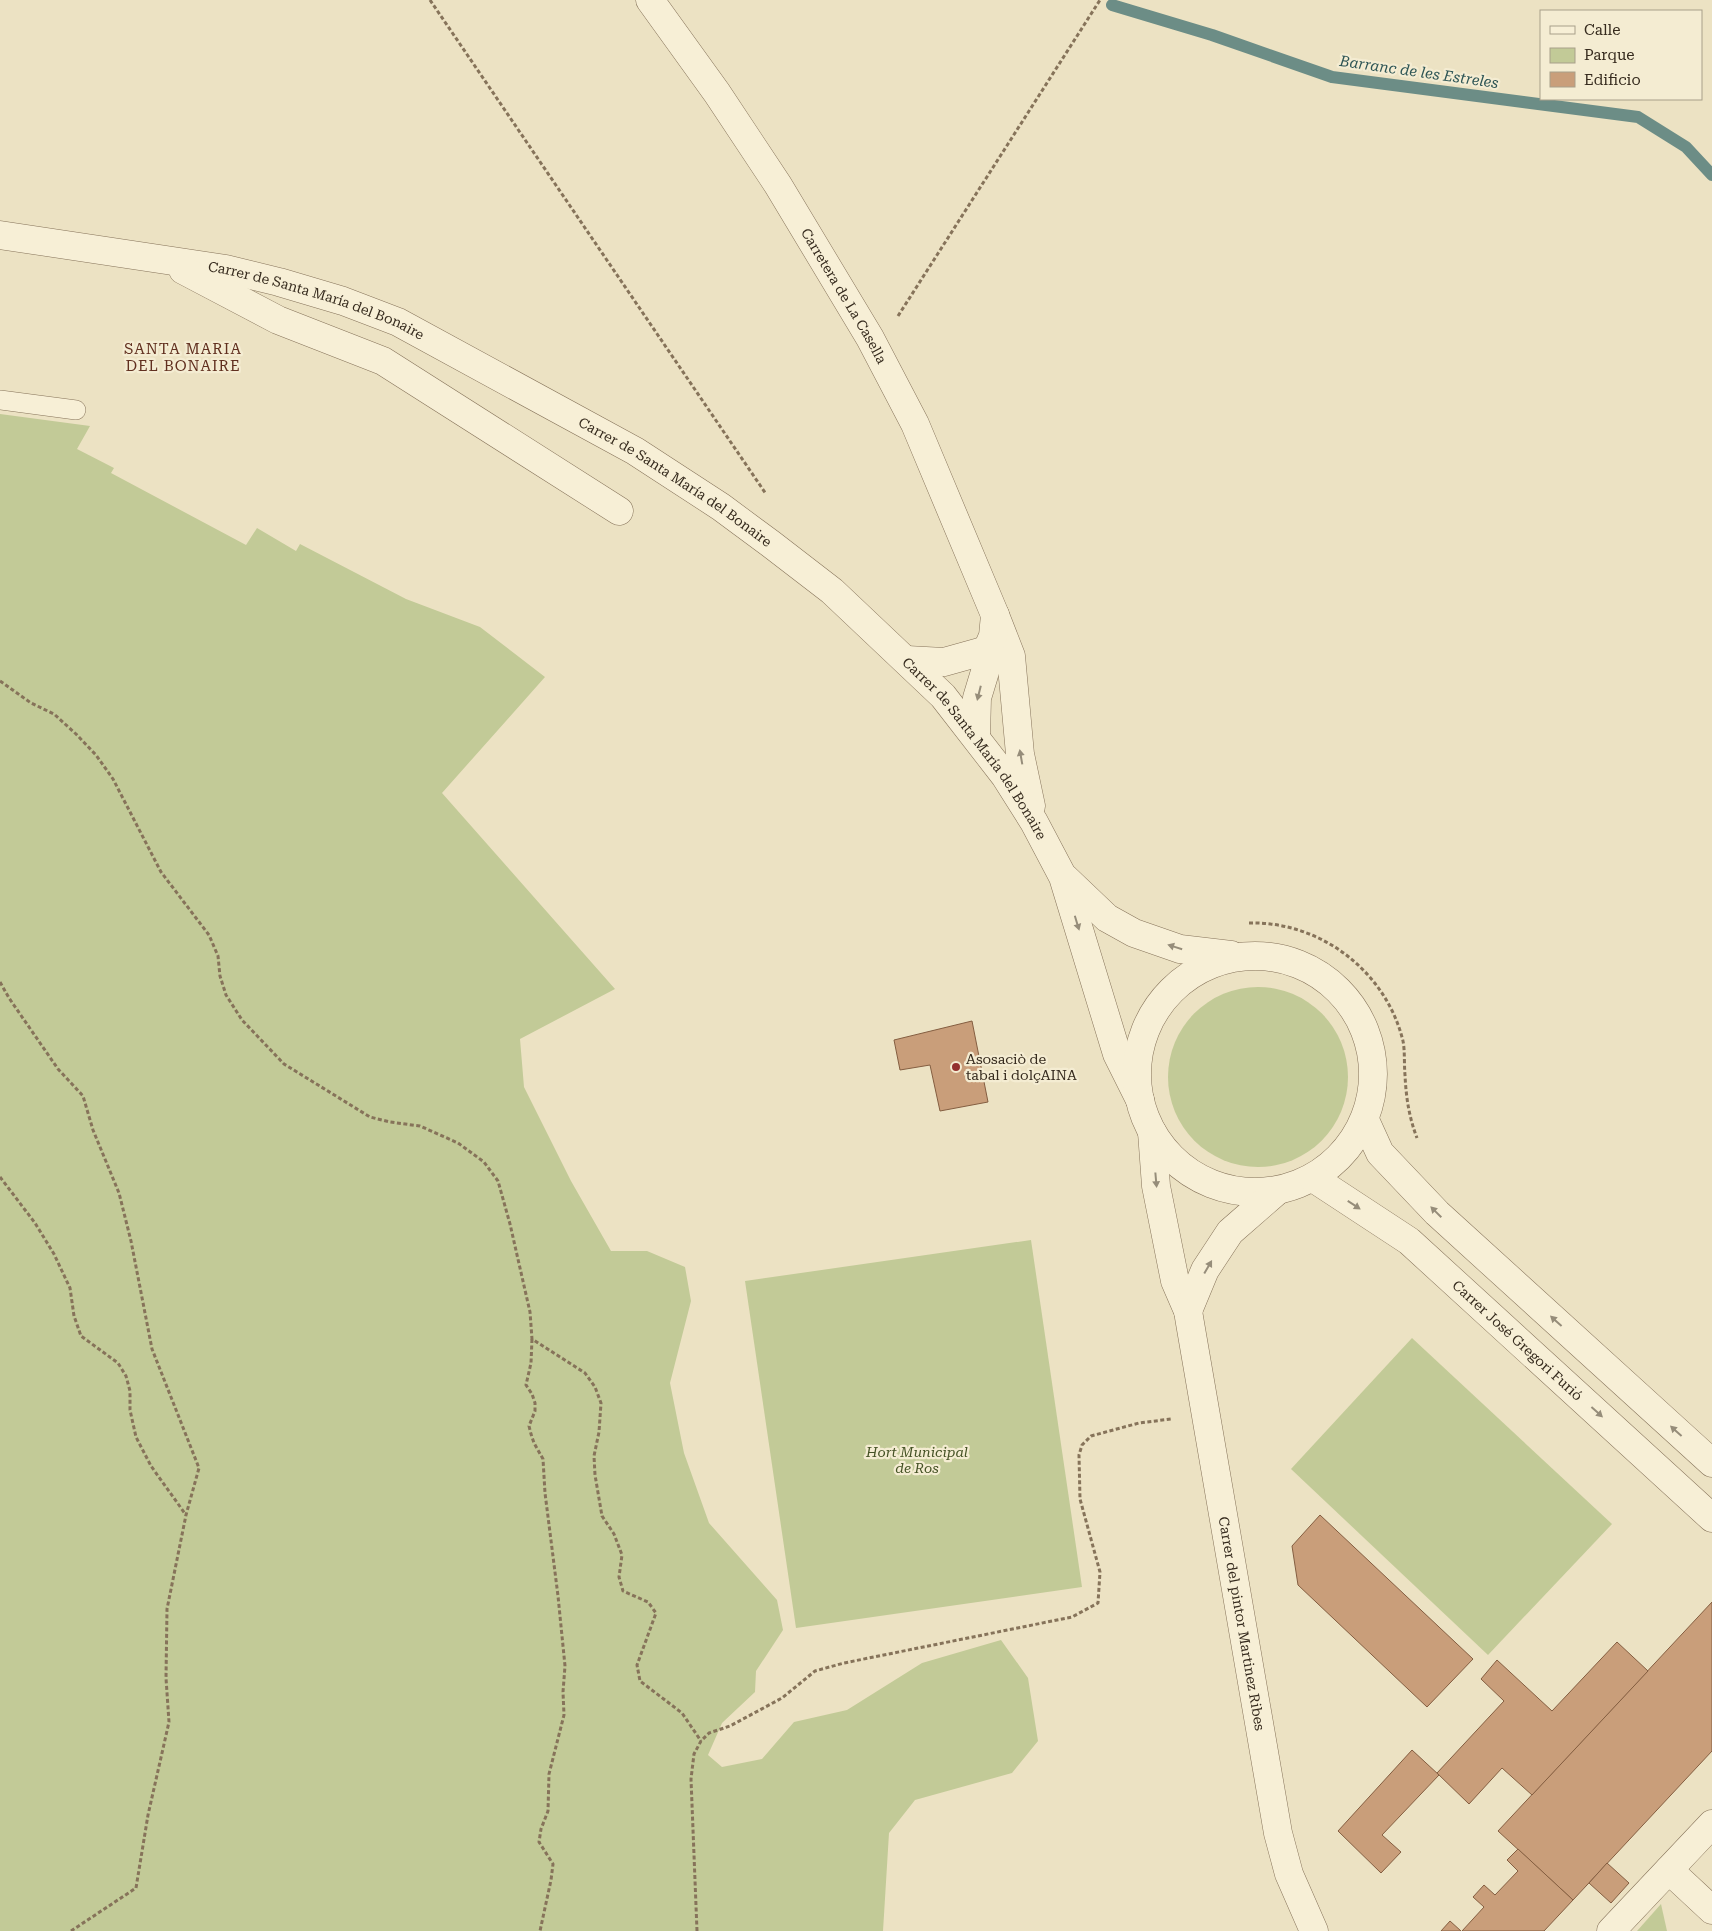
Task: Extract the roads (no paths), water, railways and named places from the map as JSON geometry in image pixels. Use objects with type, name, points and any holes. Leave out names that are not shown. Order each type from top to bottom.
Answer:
[{"type":"street","name":"Carretera de La Casella","points":[[650,0],[717,93],[778,184],[870,338],[915,424],[996,615],[1011,656],[1020,754],[1034,822]]},
{"type":"street","name":"Carrer de Santa María del Bonaire","points":[[0,235],[226,269],[343,301],[398,322],[635,451],[714,502],[832,590],[943,696],[1005,776],[1034,822],[1063,877],[1117,1054],[1140,1100]]},
{"type":"street","name":"Carrer de Santa María del Bonaire","points":[[164,260],[278,320],[383,361],[619,510]]},
{"type":"street","points":[[976,737],[977,698],[987,665],[987,650],[996,615]]},
{"type":"street","points":[[907,660],[944,662],[987,650]]},
{"type":"street","name":"Carrer de Santa María del Bonaire","points":[[1063,877],[1107,918],[1134,933],[1180,949],[1281,959],[1319,974],[1350,1002],[1369,1039],[1374,1080],[1365,1120]]},
{"type":"street","points":[[1240,956],[1203,968],[1170,991],[1148,1023],[1138,1061],[1140,1100],[1152,1132],[1173,1160],[1201,1180],[1238,1191],[1277,1191],[1313,1178],[1343,1154],[1365,1120]]},
{"type":"street","points":[[1365,1120],[1380,1152],[1437,1213],[1712,1463]]},
{"type":"street","name":"Carrer del pintor Martinez Ribes","points":[[1152,1132],[1156,1186],[1175,1281],[1188,1311],[1278,1833],[1289,1874],[1314,1931]]},
{"type":"street","name":"Carrer José Gregori Furió","points":[[1313,1178],[1410,1241],[1712,1518]]},
{"type":"street","points":[[1188,1311],[1205,1270],[1230,1232],[1277,1191]]},
{"type":"street","points":[[1611,1931],[1712,1824]]},
{"type":"street","points":[[1669,1870],[1712,1910]]},
{"type":"lane","points":[[0,400],[76,410]]},
{"type":"waterway","name":"Barranc de les Estreles","points":[[1112,5],[1212,35],[1332,77],[1638,117],[1686,147],[1712,175]]},
{"type":"place","name":"Asosaciò de tabal i dolçAINA","points":[[956,1067]]},
{"type":"district","name":"SANTA MARIA DEL BONAIRE","points":[[183,358]]},
{"type":"park label","name":"Hort Municipal de Ros","points":[[917,1460]]}]
